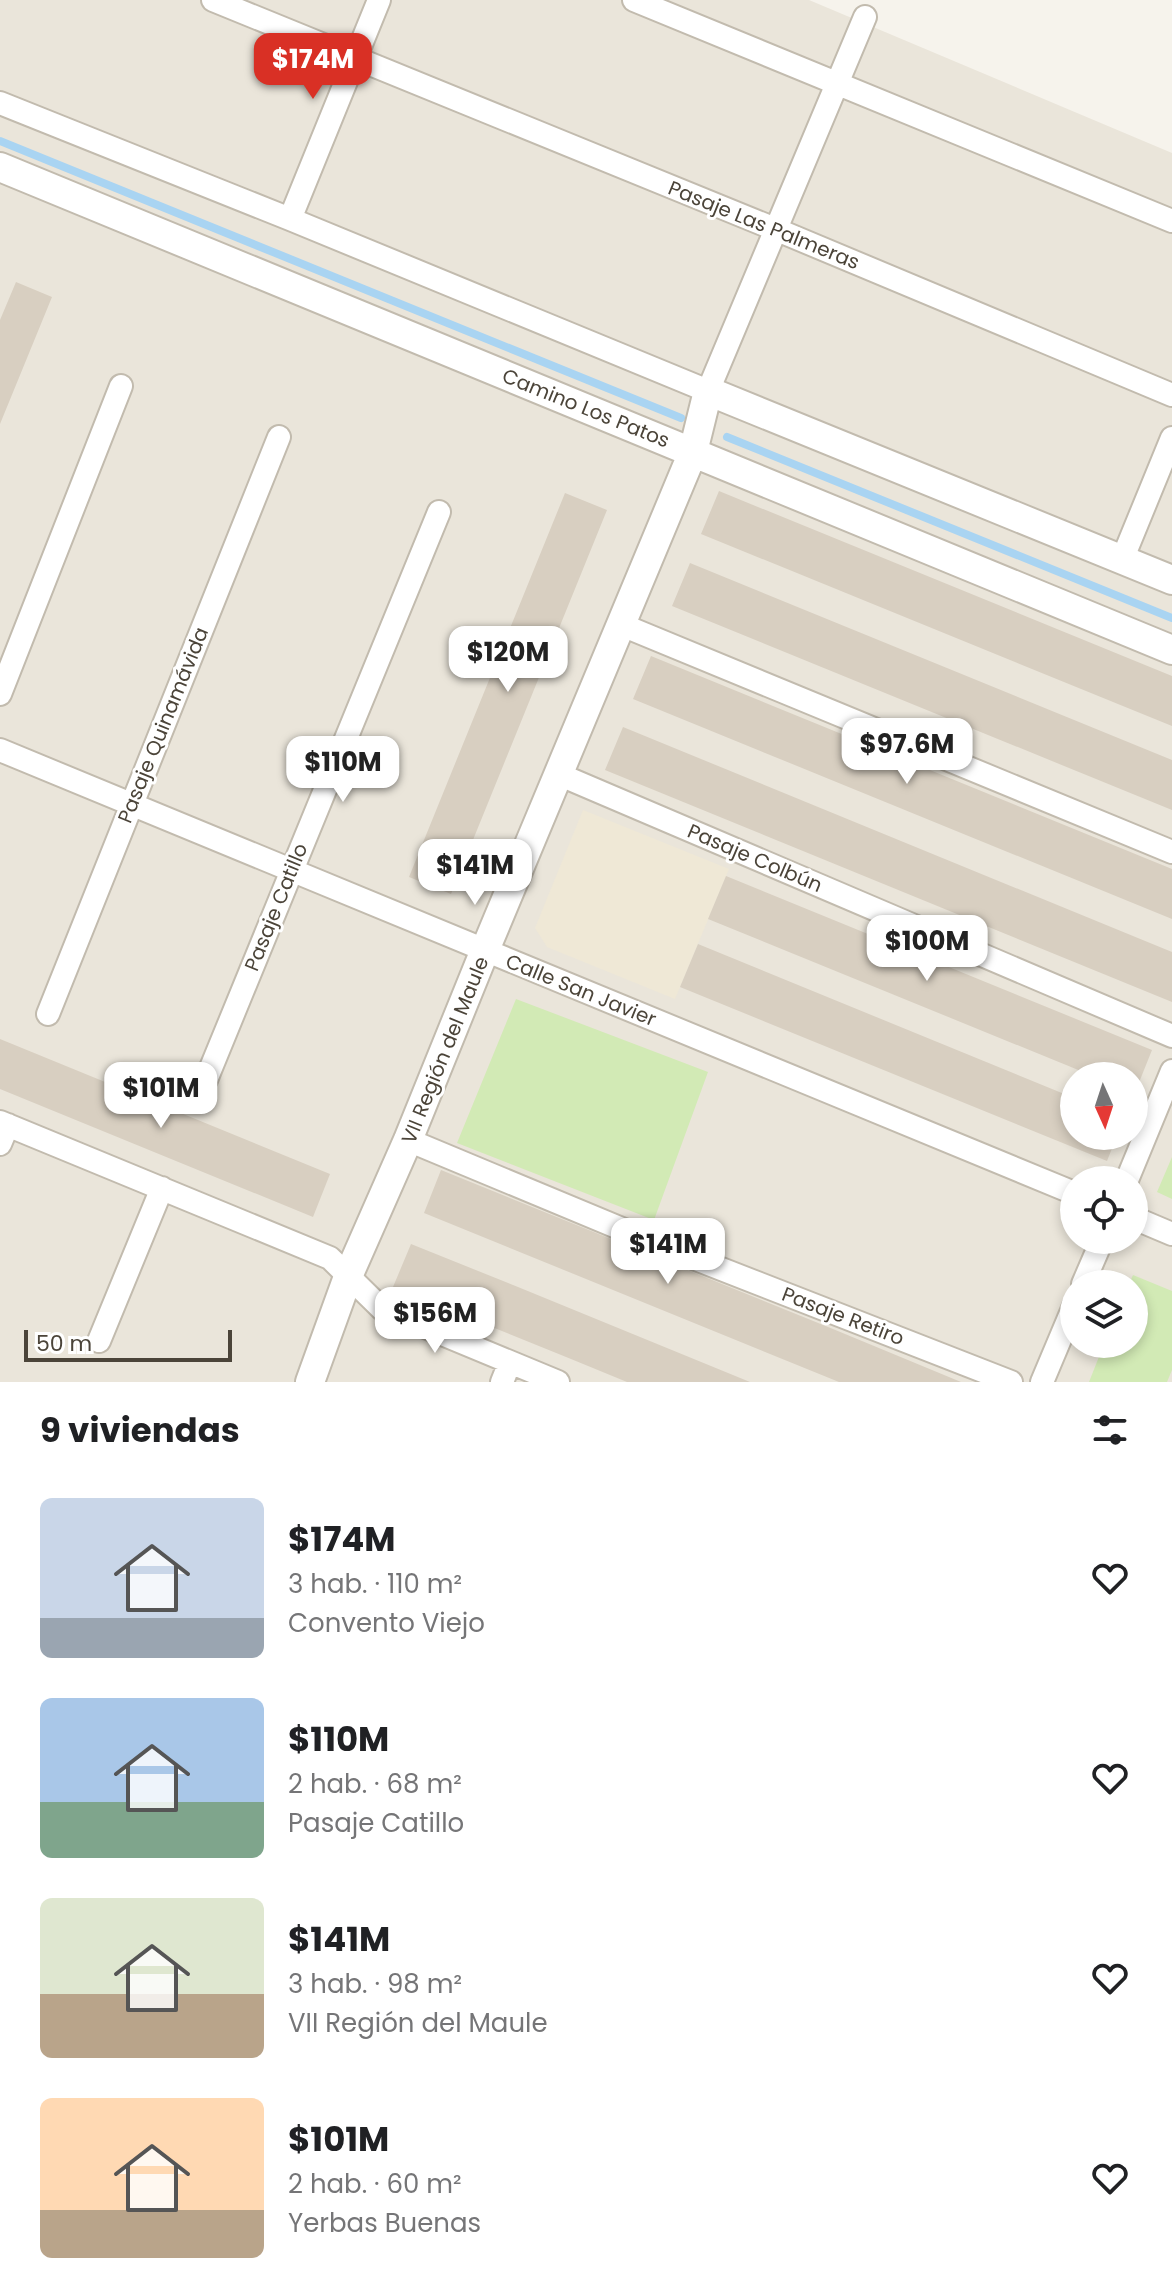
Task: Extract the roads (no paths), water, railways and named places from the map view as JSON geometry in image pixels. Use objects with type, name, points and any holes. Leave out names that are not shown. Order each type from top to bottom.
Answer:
[{"type":"street","name":"Pasaje Las Palmeras","points":[[213,0],[1172,395]]},
{"type":"street","points":[[290,219],[379,0]]},
{"type":"street","points":[[634,0],[1172,221]]},
{"type":"street","points":[[708,391],[865,17]]},
{"type":"street","points":[[0,103],[1172,580]]},
{"type":"street","name":"Camino Los Patos","points":[[2,171],[1172,650]]},
{"type":"street","points":[[0,694],[121,386]]},
{"type":"street","name":"VII Región del Maule","points":[[310,1382],[349,1274],[408,1140],[693,452],[708,391]]},
{"type":"street","name":"Pasaje Quinamávida","points":[[48,1014],[279,437]]},
{"type":"street","points":[[1122,560],[1172,438]]},
{"type":"street","name":"Pasaje Catillo","points":[[206,1080],[439,512]]},
{"type":"street","points":[[622,625],[1172,852]]},
{"type":"street","name":"Calle San Javier","points":[[0,750],[1060,1187]]},
{"type":"street","name":"Pasaje Colbún","points":[[558,774],[1172,1036]]},
{"type":"street","points":[[1133,1166],[1172,1071]]},
{"type":"street","points":[[3,1130],[162,1188],[330,1258],[382,1309],[506,1372],[558,1382]]},
{"type":"street","name":"Pasaje Retiro","points":[[408,1140],[665,1247],[1011,1382]]},
{"type":"street","points":[[99,1341],[162,1188]]},
{"type":"street","points":[[1148,1224],[1172,1234]]},
{"type":"street","points":[[1042,1382],[1060,1339]]},
{"type":"waterway","points":[[0,141],[681,418]]},
{"type":"waterway","points":[[727,437],[1172,618]]}]
